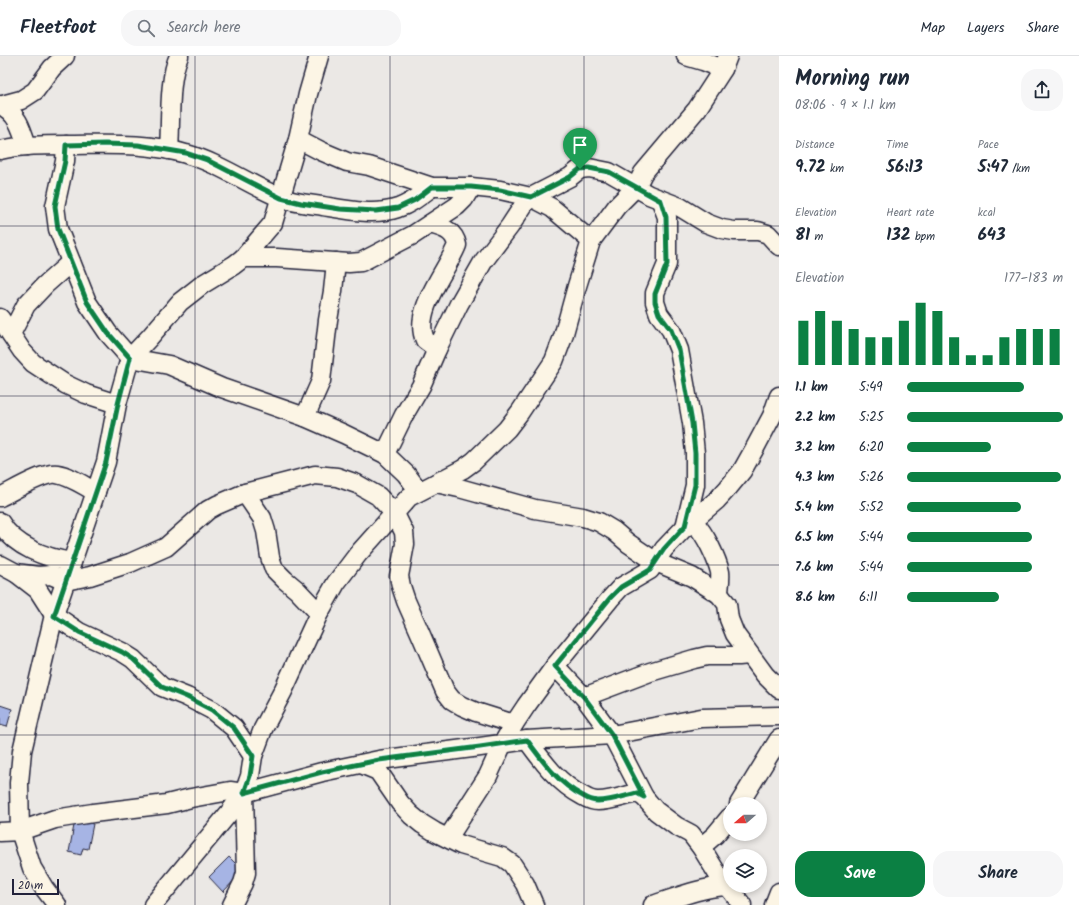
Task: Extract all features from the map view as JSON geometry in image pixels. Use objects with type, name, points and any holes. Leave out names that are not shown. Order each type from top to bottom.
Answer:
[{"type":"street","points":[[3,104],[21,100],[35,91],[52,68],[65,56]]},
{"type":"street","points":[[169,150],[173,75],[179,56]]},
{"type":"street","points":[[57,905],[44,888],[32,868],[20,831],[19,783],[22,751],[54,616],[106,462],[118,404],[130,358],[180,302],[203,284],[243,258],[273,223],[298,139],[308,94],[319,56]]},
{"type":"street","points":[[153,905],[244,793],[250,776],[253,756],[263,729],[289,677],[318,613],[336,583],[358,554],[409,497],[464,469],[507,429],[554,361],[563,337],[591,241],[617,206],[636,187],[643,173],[697,109],[726,63],[703,61],[686,56]]},
{"type":"street","points":[[3,104],[18,120],[27,146]]},
{"type":"street","points":[[298,139],[347,162],[369,166],[432,187],[471,187],[531,197],[552,208],[591,241]]},
{"type":"street","points":[[0,150],[42,144],[118,144],[138,145],[169,150],[186,153],[207,160],[281,198],[301,203],[340,209],[376,211],[398,208],[415,200],[432,187]]},
{"type":"street","points":[[66,145],[65,161],[55,206],[58,229],[82,291],[91,308],[108,333],[130,358],[169,365],[222,388],[305,417],[344,434],[385,454],[406,474],[419,491]]},
{"type":"street","points":[[385,454],[404,415],[421,386],[459,304],[482,262],[531,197],[570,177],[580,169],[589,168],[609,172],[661,201],[680,208],[706,223],[722,229],[763,232],[772,238],[779,246]]},
{"type":"street","points":[[243,258],[361,262],[413,236],[457,206],[464,199],[471,187]]},
{"type":"street","points":[[661,201],[666,217],[667,264],[655,294],[655,302],[659,314],[671,330],[679,350],[692,423],[695,453],[695,485],[685,526]]},
{"type":"street","points":[[430,224],[449,232],[455,237],[457,245],[434,287],[423,320],[422,330],[425,340],[437,349]]},
{"type":"street","points":[[11,334],[26,305],[45,285],[71,262]]},
{"type":"street","points":[[305,417],[321,381],[336,262]]},
{"type":"street","points":[[0,318],[26,356],[65,384],[86,394],[118,404]]},
{"type":"street","points":[[448,838],[488,776],[503,743],[514,724],[555,666],[610,598],[621,587],[650,570],[664,549],[685,526],[717,500],[728,488],[742,471],[765,431],[779,396]]},
{"type":"street","points":[[0,497],[41,477],[52,474],[64,476],[96,492]]},
{"type":"street","points":[[6,568],[38,576],[51,575],[65,581],[107,571],[152,554],[166,547],[175,541],[208,510],[245,493],[315,475],[337,477],[357,484],[378,496],[395,514],[404,532],[405,544],[399,576],[400,586],[445,691],[452,700],[462,706],[514,724]]},
{"type":"street","points":[[436,483],[535,509],[583,517],[599,522],[614,531],[628,543],[656,562],[692,577],[719,594],[727,604],[729,619],[735,634],[749,655],[765,675],[779,689]]},
{"type":"street","points":[[245,493],[262,518],[274,569],[297,590],[318,613]]},
{"type":"street","points":[[685,526],[696,524],[713,552],[720,573],[719,594]]},
{"type":"street","points":[[2,525],[11,538],[24,546],[58,560],[72,562]]},
{"type":"street","points":[[2,525],[6,551],[6,568]]},
{"type":"street","points":[[6,568],[38,590],[54,616],[79,632],[122,652],[133,659],[162,687],[187,697],[212,710],[234,728],[253,756]]},
{"type":"street","points":[[584,697],[650,672],[694,659],[706,656],[749,655]]},
{"type":"street","points":[[555,666],[584,697],[612,735],[644,797],[656,811],[676,826],[691,834],[723,883]]},
{"type":"street","points":[[0,832],[20,831],[55,819],[78,815],[167,804],[230,791],[244,793],[322,772],[379,760],[527,740],[612,735],[701,718],[779,716]]},
{"type":"street","points":[[743,797],[779,739]]},
{"type":"street","points":[[527,740],[544,763],[571,790],[597,801],[610,800],[637,793],[644,797]]},
{"type":"street","points":[[361,764],[378,771],[400,803],[422,824],[448,838],[474,849],[502,857],[512,864],[526,884],[534,905]]},
{"type":"street","points":[[232,905],[243,883],[246,873],[244,793]]},
{"type":"street","points":[[700,847],[715,835],[723,825]]},
{"type":"street","points":[[653,905],[709,887],[723,886]]},
{"type":"street","points":[[774,905],[779,892]]},
{"type":"street","points":[[733,893],[742,905]]},
{"type":"building","points":[[0,705],[12,709],[7,727],[0,725]]},
{"type":"building","points":[[75,820],[93,824],[88,849],[83,848],[81,855],[69,852]]},
{"type":"building","points":[[229,857],[243,871],[223,892],[209,877]]},
{"type":"route","points":[[66,145],[138,145],[186,153],[207,160],[249,183],[281,198],[301,203],[364,211],[398,208],[415,200],[432,187],[471,187],[500,190],[531,197],[570,177],[580,169],[589,168],[609,172],[661,201],[666,217],[667,264],[655,294],[655,305],[659,314],[671,330],[679,350],[692,423],[696,472],[695,485],[685,526],[664,549],[650,570],[621,587],[610,598],[555,666],[584,697],[612,735],[644,797],[637,793],[610,800],[597,801],[571,790],[544,763],[527,740],[379,760],[322,772],[244,793],[250,776],[253,756],[234,728],[212,710],[187,697],[162,687],[133,659],[122,652],[93,640],[54,616],[106,462],[118,404],[130,358],[108,333],[87,302],[58,229],[55,206],[65,161],[66,145]]}]
